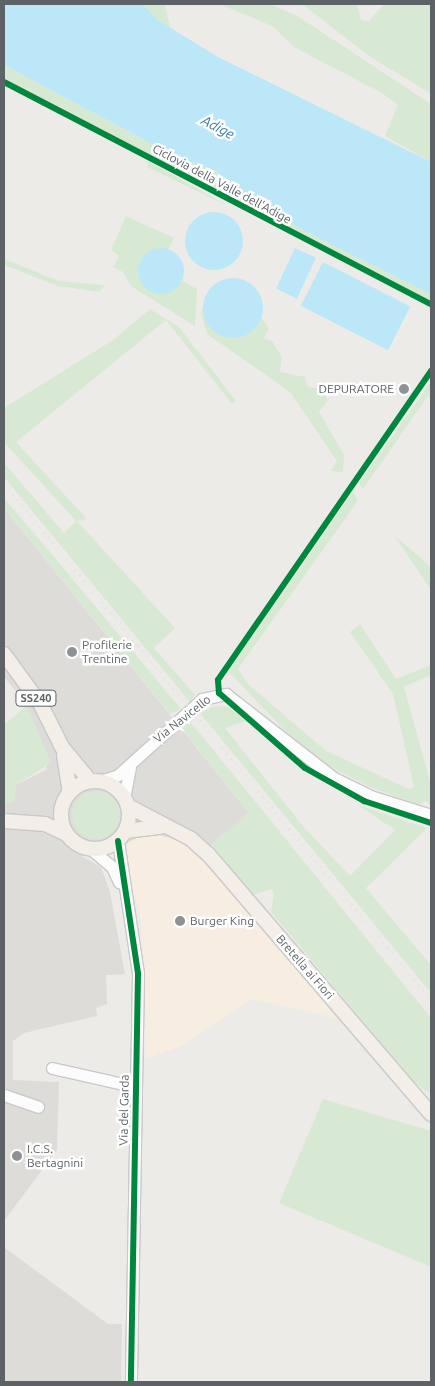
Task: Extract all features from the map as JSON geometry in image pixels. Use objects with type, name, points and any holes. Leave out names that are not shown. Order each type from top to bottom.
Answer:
[{"type":"main road","name":"SS240","points":[[4,654],[41,705],[62,747]]},
{"type":"main road","points":[[62,747],[95,781],[126,802]]},
{"type":"main road","points":[[62,747],[67,796],[60,818],[66,834]]},
{"type":"main road","points":[[4,820],[53,812],[67,796],[95,781]]},
{"type":"main road","name":"Bretella ai Fiori","points":[[126,802],[172,828],[209,855],[431,1114]]},
{"type":"main road","name":"Via del Garda","points":[[122,836],[126,802]]},
{"type":"main road","name":"Via del Garda","points":[[4,820],[45,824],[66,834],[74,843],[92,850]]},
{"type":"main road","points":[[92,850],[146,826],[172,828]]},
{"type":"main road","points":[[407,1086],[431,1109]]},
{"type":"street","name":"Via Navicello","points":[[95,781],[118,774],[139,753],[202,700],[226,694],[334,778],[374,797],[431,815]]},
{"type":"street","name":"Via Navicello","points":[[126,802],[125,776],[139,753]]},
{"type":"street","name":"Via del Garda","points":[[122,836],[127,900],[138,974],[131,1382]]},
{"type":"street","name":"Via del Garda","points":[[92,850],[112,867],[127,900]]},
{"type":"street","points":[[52,1068],[136,1087]]},
{"type":"street","points":[[4,1095],[38,1107]]},
{"type":"shaded area","points":[[4,508],[249,813],[200,855],[177,840],[148,832],[110,852],[82,856],[101,867],[110,892],[125,974],[106,975],[107,1004],[96,1008],[97,1016],[24,1033],[13,1041],[13,1080],[59,1082],[57,1150],[4,1221],[4,803],[14,803],[16,785],[47,769],[27,705],[4,677]]},
{"type":"shaded area","points":[[148,832],[177,840],[200,855],[337,1018],[252,999],[185,1044],[146,1059],[141,921],[125,856],[129,839]]},
{"type":"shaded area","points":[[4,1247],[108,1324],[122,1324],[121,1382],[4,1382]]},
{"type":"green space","points":[[143,4],[165,4],[170,28],[156,19]]},
{"type":"green space","points":[[219,4],[271,4],[299,17],[431,104],[431,162],[385,136],[398,105],[382,93],[294,47],[272,26]]},
{"type":"green space","points":[[302,4],[357,4],[361,20],[369,21],[384,4],[431,4],[431,94],[369,56]]},
{"type":"green space","points":[[4,65],[175,156],[215,171],[277,217],[431,293],[431,302],[4,80]]},
{"type":"green space","points":[[148,161],[230,207],[147,167]]},
{"type":"green space","points":[[126,216],[174,238],[168,250],[140,261],[138,276],[153,293],[161,294],[181,280],[197,289],[195,326],[131,286],[123,272],[113,267],[119,256],[111,250]]},
{"type":"green space","points":[[4,259],[59,281],[105,285],[99,292],[58,286],[4,265]]},
{"type":"green space","points":[[208,292],[204,311],[212,328],[261,317],[269,328],[264,338],[272,341],[282,357],[280,372],[305,377],[308,387],[321,389],[328,400],[319,412],[344,455],[343,472],[330,471],[337,461],[290,392],[207,334],[201,313]]},
{"type":"green space","points":[[150,309],[179,327],[236,401],[232,404],[166,320],[16,442],[87,519],[77,521],[175,628],[154,648],[195,695],[190,702],[4,477],[4,463],[64,533],[76,521],[4,442],[4,408],[113,340]]},
{"type":"green space","points":[[431,382],[431,398],[428,396],[363,489],[359,483]]},
{"type":"green space","points":[[353,491],[358,501],[238,669],[249,685],[326,751],[409,789],[414,787],[393,694],[350,632],[360,624],[396,679],[431,665],[431,675],[404,687],[431,785],[431,807],[426,801],[419,805],[370,787],[327,765],[292,738],[228,671]]},
{"type":"green space","points":[[4,498],[181,709],[170,714],[4,508]]},
{"type":"green space","points":[[394,535],[431,567],[431,590]]},
{"type":"green space","points":[[27,705],[51,763],[16,785],[14,803],[4,803],[4,725]]},
{"type":"green space","points":[[216,706],[228,707],[246,721],[225,728],[302,825],[350,876],[395,830],[358,805],[427,828],[366,888],[431,965],[431,993],[199,712]]},
{"type":"green space","points":[[189,720],[431,1018],[431,1094],[414,1082],[271,912],[274,894],[271,889],[253,895],[211,844],[249,813],[182,729]]},
{"type":"green space","points":[[96,791],[105,793],[113,798],[118,806],[120,815],[118,824],[113,832],[105,837],[96,839],[87,837],[79,832],[74,824],[72,815],[74,806],[79,798],[87,793]]},
{"type":"green space","points":[[323,1099],[431,1131],[431,1267],[279,1203]]},
{"type":"water","name":"Adige","points":[[4,4],[143,4],[156,19],[218,57],[431,162],[431,294],[277,217],[215,171],[175,156],[4,65]]},
{"type":"water","points":[[214,212],[230,217],[238,225],[243,241],[238,257],[230,265],[214,270],[198,265],[190,257],[185,241],[190,225],[198,217]]},
{"type":"water","points":[[161,248],[174,252],[180,258],[184,271],[180,284],[174,290],[161,294],[148,290],[142,284],[138,271],[142,258],[148,252]]},
{"type":"water","points":[[295,248],[316,258],[297,299],[276,289]]},
{"type":"water","points":[[323,262],[410,306],[388,350],[301,306]]},
{"type":"water","points":[[233,278],[249,283],[254,287],[258,292],[263,308],[258,324],[254,329],[249,333],[233,338],[217,333],[212,329],[208,324],[203,308],[208,292],[212,287],[217,283]]},
{"type":"railway","points":[[4,483],[431,1000]]},
{"type":"cycle path","name":"Ciclovia della Valle dell'Adige","points":[[4,82],[431,304]]},
{"type":"cycle path","points":[[431,371],[218,680],[219,693],[305,768],[364,801],[431,823]]},
{"type":"cycle path","points":[[118,841],[138,974],[131,1382]]},
{"type":"place","name":"DEPURATORE","points":[[404,389]]},
{"type":"place","name":"Profilerie Trentine","points":[[72,652]]},
{"type":"place","name":"Burger King","points":[[180,921]]},
{"type":"place","name":"I.C.S. Bertagnini","points":[[17,1156]]}]
